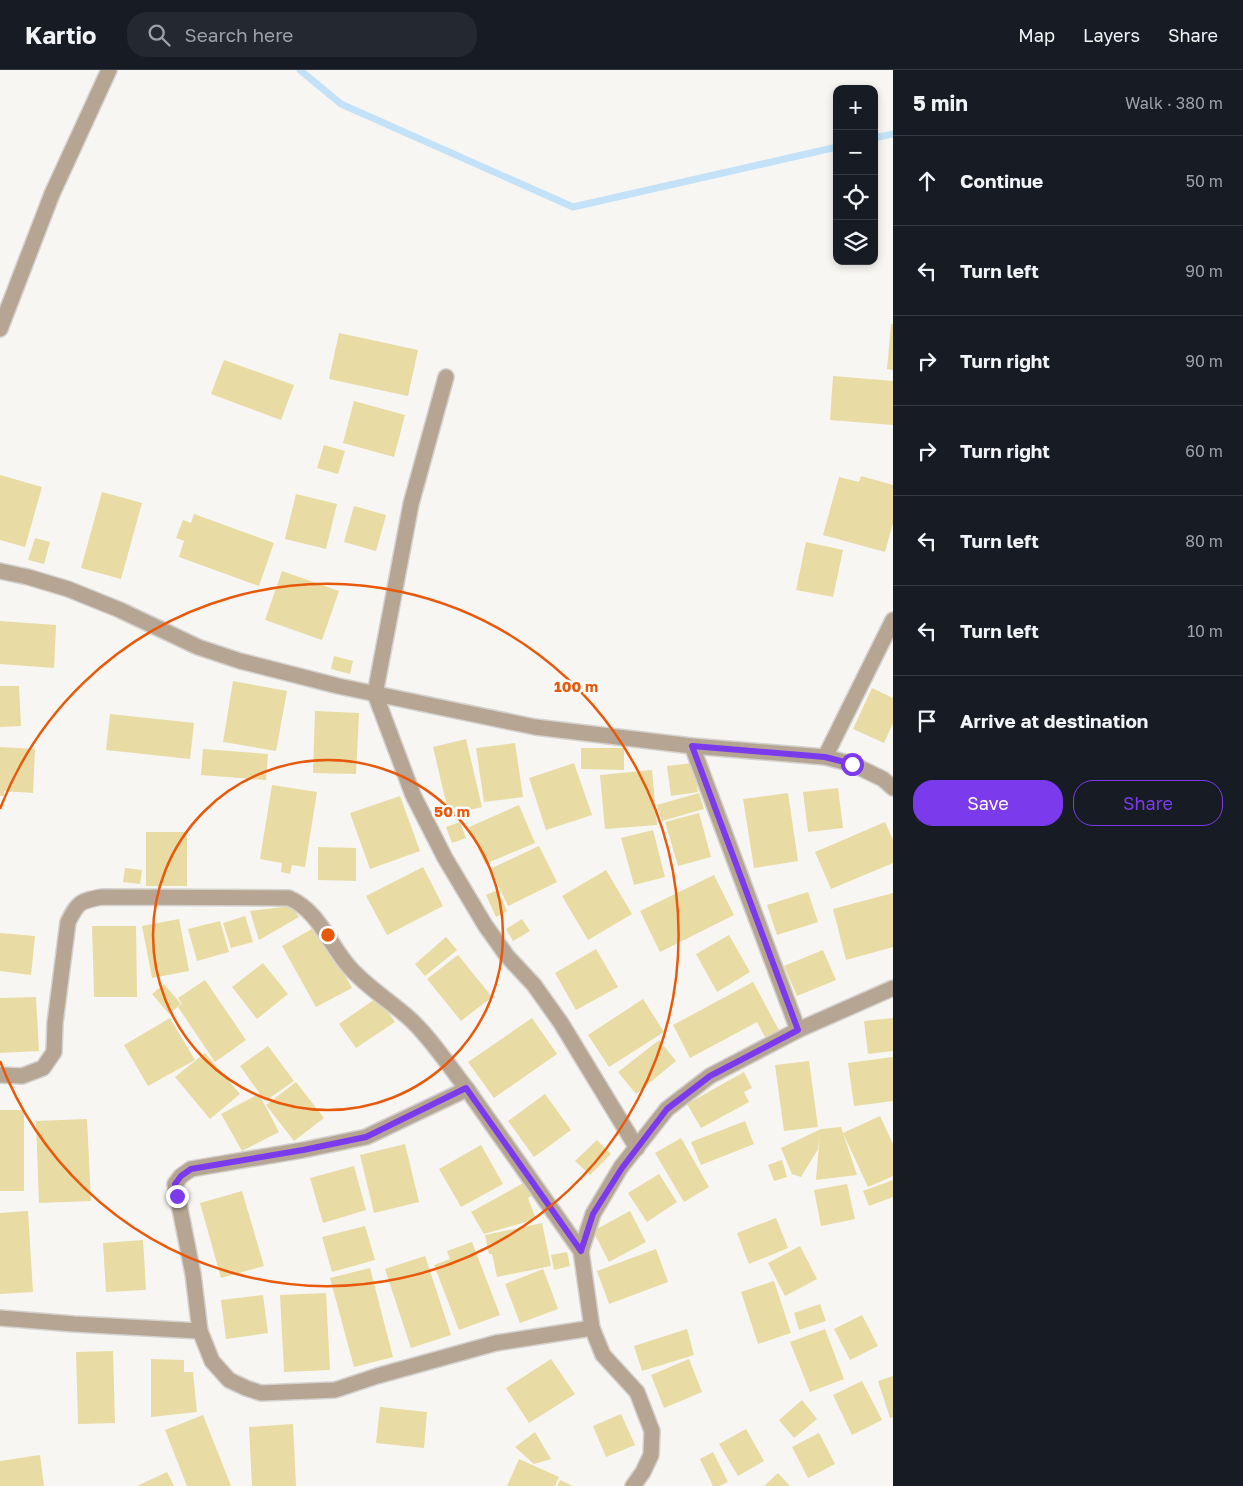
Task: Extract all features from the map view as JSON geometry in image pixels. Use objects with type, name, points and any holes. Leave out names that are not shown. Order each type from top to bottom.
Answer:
[{"type":"street","points":[[0,329],[52,194],[109,70]]},
{"type":"street","points":[[446,377],[411,504],[375,694],[413,795],[445,858],[485,925],[507,956],[534,985],[561,1024],[637,1148]]},
{"type":"street","points":[[0,571],[68,589],[120,610],[198,647],[240,661],[375,694],[535,727],[692,746],[825,757],[852,764],[883,780],[893,788]]},
{"type":"street","points":[[825,757],[893,620]]},
{"type":"street","points":[[692,746],[798,1030]]},
{"type":"street","points":[[0,1075],[22,1076],[44,1068],[54,1052],[55,1023],[68,922],[75,907],[85,900],[102,897],[289,898],[301,903],[313,914],[351,970],[374,991],[409,1018],[426,1035],[466,1088],[581,1251]]},
{"type":"street","points":[[633,1486],[651,1455],[652,1431],[637,1392],[603,1355],[592,1328],[581,1251],[593,1214],[622,1168],[667,1109],[710,1076],[798,1030],[893,988]]},
{"type":"street","points":[[466,1088],[366,1137],[191,1169],[181,1176],[175,1184],[193,1274],[200,1331],[212,1361],[229,1380],[261,1393],[335,1390],[377,1376],[496,1343],[592,1328]]},
{"type":"street","points":[[0,1318],[200,1331]]},
{"type":"building","points":[[891,324],[893,324],[893,370],[887,369]]},
{"type":"building","points":[[339,333],[418,350],[408,396],[329,379]]},
{"type":"building","points":[[224,360],[294,385],[281,420],[211,394]]},
{"type":"building","points":[[833,376],[893,381],[893,425],[830,420]]},
{"type":"building","points":[[354,401],[405,415],[394,457],[343,443]]},
{"type":"building","points":[[324,445],[345,451],[338,474],[317,468]]},
{"type":"building","points":[[0,475],[42,487],[25,547],[0,540]]},
{"type":"building","points":[[861,476],[893,485],[893,523],[885,552],[823,535],[839,477],[859,482]]},
{"type":"building","points":[[102,492],[142,503],[121,579],[81,568]]},
{"type":"building","points":[[296,494],[337,504],[326,549],[285,539]]},
{"type":"building","points":[[354,506],[386,515],[376,551],[344,542]]},
{"type":"building","points":[[194,514],[274,543],[259,586],[179,557],[184,541],[176,538],[183,520],[191,523]]},
{"type":"building","points":[[35,538],[50,542],[44,564],[28,560]]},
{"type":"building","points":[[806,542],[843,550],[833,597],[796,590]]},
{"type":"building","points":[[282,571],[339,591],[322,640],[265,620]]},
{"type":"building","points":[[0,621],[56,625],[54,668],[0,664]]},
{"type":"building","points":[[334,656],[353,661],[350,674],[331,669]]},
{"type":"building","points":[[233,681],[287,691],[276,751],[223,742]]},
{"type":"building","points":[[0,686],[19,686],[21,726],[0,727]]},
{"type":"building","points":[[872,688],[893,698],[893,723],[884,743],[853,729]]},
{"type":"building","points":[[315,711],[359,713],[356,774],[313,773]]},
{"type":"building","points":[[110,714],[194,723],[190,759],[106,750]]},
{"type":"building","points":[[466,739],[482,807],[449,815],[433,747]]},
{"type":"building","points":[[515,743],[523,797],[484,802],[476,748]]},
{"type":"building","points":[[0,747],[35,749],[33,793],[4,791],[4,796],[0,796]]},
{"type":"building","points":[[581,748],[624,748],[624,770],[581,769]]},
{"type":"building","points":[[203,749],[268,754],[266,780],[201,775]]},
{"type":"building","points":[[574,763],[592,815],[546,830],[529,778]]},
{"type":"building","points":[[693,763],[698,792],[671,796],[667,766]]},
{"type":"building","points":[[652,770],[657,825],[605,829],[600,775]]},
{"type":"building","points":[[272,785],[317,792],[305,867],[292,865],[290,874],[281,872],[282,863],[260,859]]},
{"type":"building","points":[[838,788],[843,828],[808,832],[803,792]]},
{"type":"building","points":[[699,793],[704,809],[662,821],[657,805]]},
{"type":"building","points":[[788,793],[798,861],[754,868],[743,799]]},
{"type":"building","points":[[400,796],[420,851],[370,869],[350,813]]},
{"type":"building","points":[[519,805],[535,843],[485,864],[469,827]]},
{"type":"building","points":[[699,813],[711,857],[678,866],[665,822]]},
{"type":"building","points":[[460,822],[466,838],[452,843],[446,827]]},
{"type":"building","points":[[885,822],[893,840],[893,863],[831,889],[815,852]]},
{"type":"building","points":[[653,830],[665,877],[634,885],[621,838]]},
{"type":"building","points":[[146,832],[187,832],[187,886],[146,886]]},
{"type":"building","points":[[539,846],[557,882],[508,906],[490,869]]},
{"type":"building","points":[[318,847],[356,848],[356,881],[318,880]]},
{"type":"building","points":[[423,867],[443,906],[387,935],[366,896]]},
{"type":"building","points":[[125,868],[142,870],[140,884],[123,882]]},
{"type":"building","points":[[606,870],[632,914],[588,940],[562,896]]},
{"type":"building","points":[[714,875],[734,915],[660,952],[640,911]]},
{"type":"building","points":[[498,890],[507,911],[496,917],[486,895]]},
{"type":"building","points":[[808,892],[818,922],[777,935],[767,905]]},
{"type":"building","points":[[893,893],[893,947],[846,960],[833,909]]},
{"type":"building","points":[[291,906],[299,917],[259,940],[250,911]]},
{"type":"building","points":[[245,916],[253,942],[231,948],[223,923]]},
{"type":"building","points":[[179,919],[189,971],[152,978],[142,926]]},
{"type":"building","points":[[522,919],[530,931],[513,941],[506,929]]},
{"type":"building","points":[[220,921],[229,952],[197,961],[188,929]]},
{"type":"building","points":[[92,926],[136,926],[137,997],[94,997]]},
{"type":"building","points":[[317,926],[352,988],[316,1007],[282,946]]},
{"type":"building","points":[[0,933],[35,936],[31,975],[0,971]]},
{"type":"building","points":[[729,935],[750,972],[717,992],[696,954]]},
{"type":"building","points":[[446,937],[457,950],[425,976],[415,964]]},
{"type":"building","points":[[596,949],[618,987],[576,1010],[555,973]]},
{"type":"building","points":[[823,950],[836,980],[797,996],[784,966]]},
{"type":"building","points":[[458,955],[492,997],[461,1021],[427,979]]},
{"type":"building","points":[[263,963],[288,994],[257,1019],[232,987]]},
{"type":"building","points":[[205,980],[246,1040],[215,1062],[178,1007],[182,1004],[178,998]]},
{"type":"building","points":[[753,982],[780,1032],[766,1039],[757,1022],[690,1058],[673,1025]]},
{"type":"building","points":[[164,984],[181,1004],[169,1014],[152,994]]},
{"type":"building","points":[[36,997],[39,1051],[0,1053],[0,998]]},
{"type":"building","points":[[378,997],[395,1022],[356,1048],[339,1024]]},
{"type":"building","points":[[643,999],[664,1032],[609,1067],[588,1035]]},
{"type":"building","points":[[170,1018],[195,1060],[148,1086],[124,1045]]},
{"type":"building","points":[[532,1018],[557,1054],[494,1098],[468,1062]]},
{"type":"building","points":[[893,1018],[893,1051],[868,1054],[864,1021]]},
{"type":"building","points":[[659,1040],[676,1061],[636,1094],[618,1072]]},
{"type":"building","points":[[268,1046],[294,1081],[265,1101],[240,1066]]},
{"type":"building","points":[[205,1053],[240,1094],[210,1119],[175,1077]]},
{"type":"building","points":[[893,1057],[893,1101],[854,1106],[848,1063]]},
{"type":"building","points":[[809,1061],[818,1127],[784,1131],[775,1065]]},
{"type":"building","points":[[744,1072],[752,1088],[744,1092],[749,1102],[701,1128],[687,1104]]},
{"type":"building","points":[[296,1082],[324,1118],[294,1141],[266,1105]]},
{"type":"building","points":[[259,1094],[279,1132],[242,1151],[221,1114]]},
{"type":"building","points":[[545,1094],[571,1130],[534,1157],[508,1121]]},
{"type":"building","points":[[0,1110],[24,1110],[24,1191],[0,1191]]},
{"type":"building","points":[[880,1116],[893,1144],[893,1176],[868,1187],[843,1133]]},
{"type":"building","points":[[87,1119],[91,1201],[39,1203],[36,1121]]},
{"type":"building","points":[[745,1121],[754,1144],[701,1165],[691,1142]]},
{"type":"building","points":[[841,1127],[857,1175],[816,1180],[820,1133],[818,1149],[801,1177],[792,1174],[781,1148],[821,1129]]},
{"type":"building","points":[[681,1138],[709,1187],[684,1202],[655,1153]]},
{"type":"building","points":[[597,1140],[611,1154],[590,1175],[575,1161]]},
{"type":"building","points":[[405,1144],[419,1202],[374,1213],[360,1155]]},
{"type":"building","points":[[481,1145],[503,1184],[461,1207],[439,1169]]},
{"type":"building","points":[[782,1160],[787,1177],[774,1181],[768,1165]]},
{"type":"building","points":[[354,1166],[366,1210],[323,1223],[310,1178]]},
{"type":"building","points":[[659,1174],[677,1202],[647,1222],[628,1193]]},
{"type":"building","points":[[893,1180],[893,1197],[869,1206],[863,1191]]},
{"type":"building","points":[[527,1181],[534,1194],[528,1198],[536,1219],[484,1234],[471,1212]]},
{"type":"building","points":[[847,1184],[855,1219],[821,1226],[814,1190]]},
{"type":"building","points":[[242,1191],[264,1266],[221,1278],[200,1203]]},
{"type":"building","points":[[28,1211],[33,1292],[0,1294],[0,1213]]},
{"type":"building","points":[[630,1211],[646,1242],[609,1262],[593,1231]]},
{"type":"building","points":[[776,1218],[788,1248],[749,1264],[737,1233]]},
{"type":"building","points":[[542,1223],[551,1266],[497,1277],[492,1254],[489,1254],[485,1235]]},
{"type":"building","points":[[365,1226],[375,1260],[332,1272],[322,1237]]},
{"type":"building","points":[[143,1240],[146,1290],[106,1292],[103,1243]]},
{"type":"building","points":[[472,1242],[500,1315],[459,1330],[434,1265],[450,1259],[447,1251]]},
{"type":"building","points":[[800,1246],[817,1279],[785,1296],[768,1263]]},
{"type":"building","points":[[656,1249],[668,1282],[609,1304],[597,1271]]},
{"type":"building","points":[[567,1252],[570,1266],[554,1270],[551,1255]]},
{"type":"building","points":[[425,1256],[451,1335],[411,1348],[385,1269]]},
{"type":"building","points":[[370,1268],[393,1357],[354,1367],[330,1278]]},
{"type":"building","points":[[543,1269],[558,1309],[520,1323],[505,1284]]},
{"type":"building","points":[[774,1281],[791,1333],[758,1344],[741,1292]]},
{"type":"building","points":[[326,1293],[330,1370],[284,1372],[280,1295]]},
{"type":"building","points":[[263,1295],[268,1333],[226,1339],[221,1300]]},
{"type":"building","points":[[820,1304],[826,1321],[799,1330],[794,1313]]},
{"type":"building","points":[[862,1315],[878,1346],[850,1360],[834,1329]]},
{"type":"building","points":[[687,1329],[694,1355],[642,1371],[634,1346]]},
{"type":"building","points":[[825,1329],[844,1379],[810,1392],[790,1342]]},
{"type":"building","points":[[113,1351],[115,1423],[78,1424],[76,1352]]},
{"type":"building","points":[[151,1359],[184,1360],[184,1372],[193,1372],[197,1412],[151,1417]]},
{"type":"building","points":[[551,1359],[575,1394],[529,1423],[506,1388]]},
{"type":"building","points":[[689,1359],[702,1392],[664,1408],[651,1375]]},
{"type":"building","points":[[893,1376],[893,1417],[890,1418],[878,1381]]},
{"type":"building","points":[[862,1381],[882,1420],[852,1435],[833,1395]]},
{"type":"building","points":[[802,1400],[817,1419],[794,1438],[779,1420]]},
{"type":"building","points":[[380,1407],[427,1412],[424,1448],[376,1443]]},
{"type":"building","points":[[621,1414],[635,1445],[606,1457],[593,1426]]},
{"type":"building","points":[[203,1415],[231,1486],[187,1486],[165,1430]]},
{"type":"building","points":[[293,1424],[296,1486],[252,1486],[249,1427]]},
{"type":"building","points":[[746,1429],[764,1461],[738,1476],[719,1444]]},
{"type":"building","points":[[535,1432],[551,1459],[534,1464],[515,1447]]},
{"type":"building","points":[[819,1433],[835,1464],[808,1478],[792,1447]]},
{"type":"building","points":[[713,1452],[728,1482],[719,1486],[713,1486],[700,1459]]},
{"type":"building","points":[[40,1455],[44,1486],[0,1486],[0,1461]]},
{"type":"building","points":[[519,1459],[559,1477],[555,1486],[507,1486]]},
{"type":"building","points":[[167,1472],[174,1486],[137,1486]]},
{"type":"building","points":[[778,1473],[790,1486],[764,1486]]},
{"type":"building","points":[[560,1480],[573,1486],[557,1486]]},
{"type":"waterway","points":[[300,70],[341,104],[573,207],[833,148]]},
{"type":"waterway","points":[[878,137],[893,134]]},
{"type":"route","points":[[177,1196],[175,1184],[181,1176],[191,1169],[366,1137],[466,1088],[581,1251],[593,1214],[622,1168],[667,1109],[710,1076],[798,1030],[692,746],[825,757],[852,764]]}]
